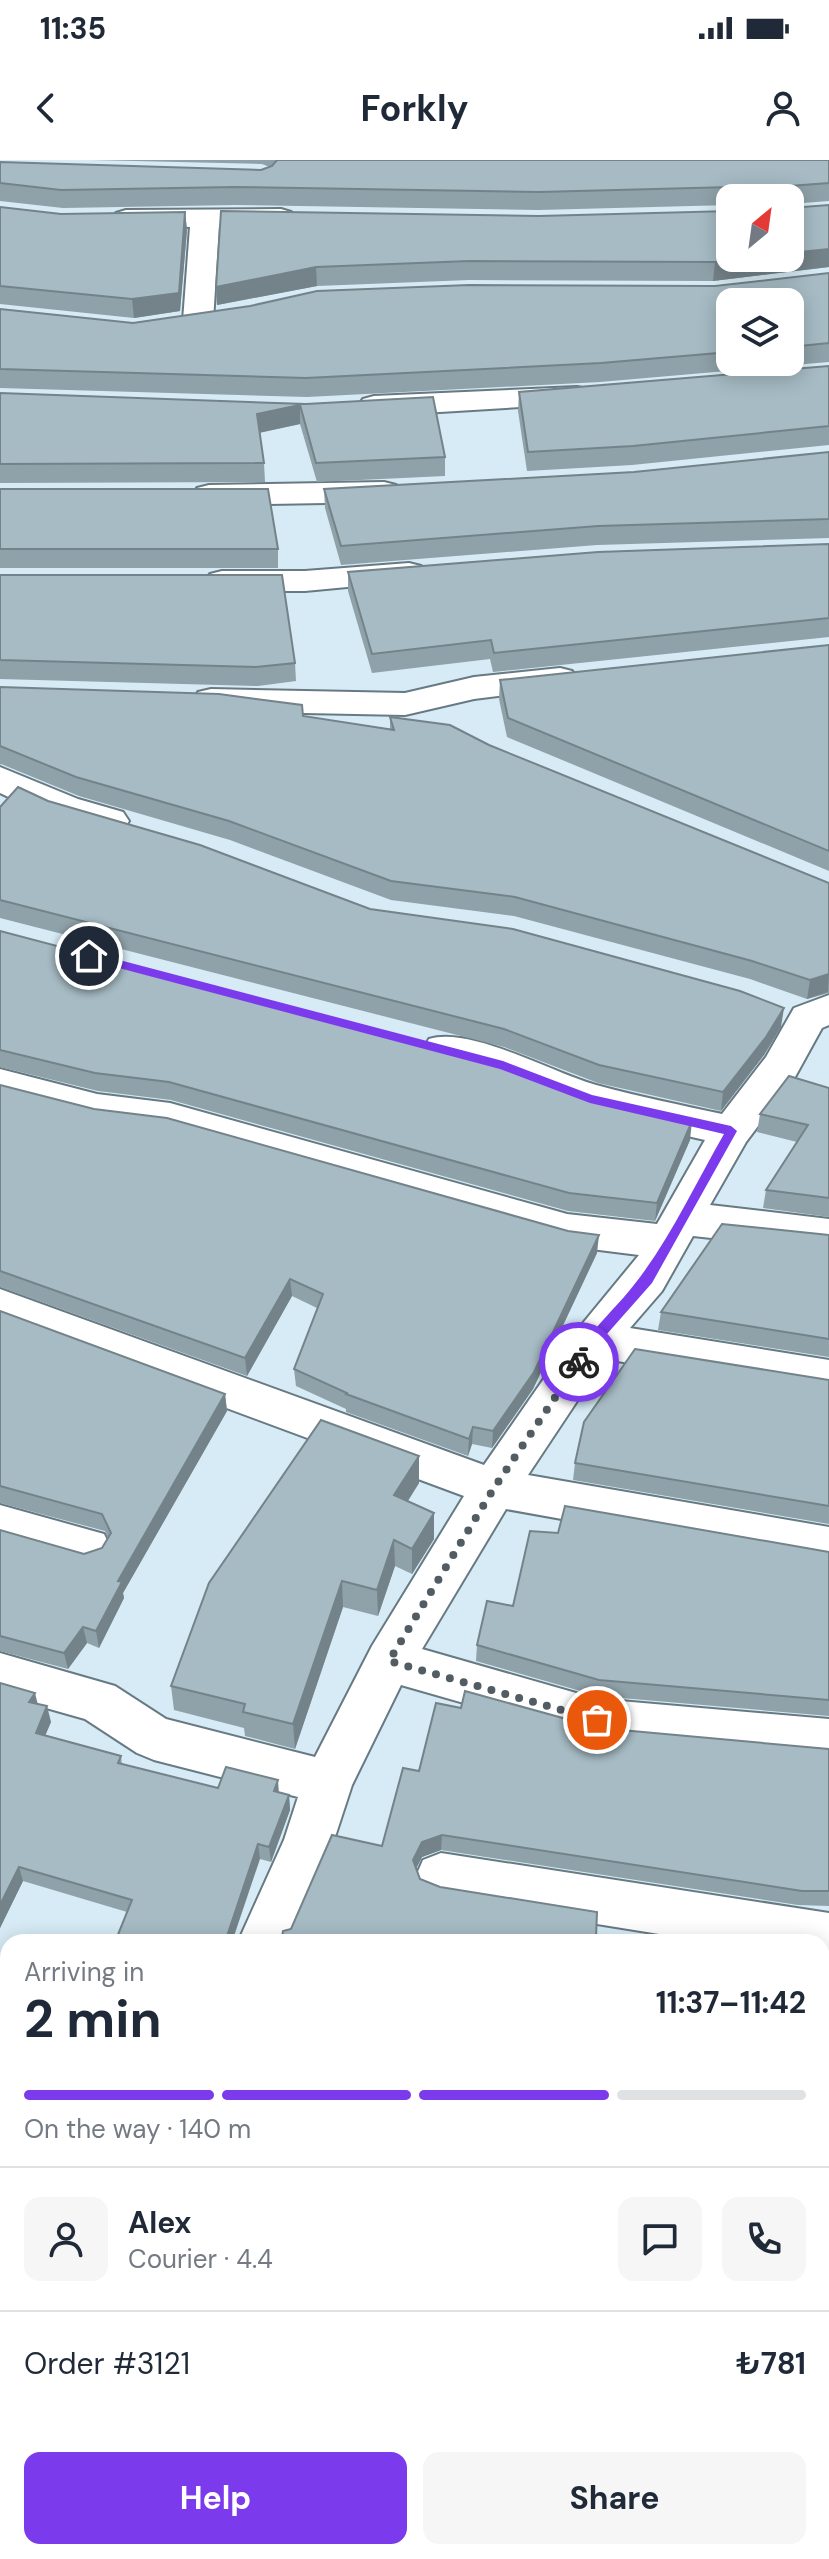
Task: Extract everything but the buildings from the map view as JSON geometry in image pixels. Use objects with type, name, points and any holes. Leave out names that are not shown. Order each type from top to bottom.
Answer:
[{"type":"street","points":[[235,217],[255,186]]},
{"type":"street","points":[[198,321],[205,218]]},
{"type":"street","points":[[95,220],[314,218]]},
{"type":"street","points":[[338,408],[600,394]]},
{"type":"street","points":[[173,495],[330,495],[409,491]]},
{"type":"street","points":[[183,581],[305,581],[443,570]]},
{"type":"street","points":[[182,699],[405,704],[474,688],[597,675]]},
{"type":"street","points":[[405,704],[447,725]]},
{"type":"street","points":[[0,779],[65,808],[141,830]]},
{"type":"street","points":[[268,1934],[309,1840],[328,1782],[389,1661],[494,1488],[594,1340],[647,1279],[731,1131],[781,1067],[805,1011]]},
{"type":"street","points":[[412,1041],[503,1065],[590,1099],[731,1131]]},
{"type":"street","points":[[0,1084],[97,1109],[170,1118],[567,1230],[829,1235]]},
{"type":"street","points":[[0,1306],[494,1488],[829,1547]]},
{"type":"street","points":[[594,1340],[829,1378]]},
{"type":"street","points":[[0,1524],[88,1548]]},
{"type":"street","points":[[389,1661],[597,1720],[829,1741]]},
{"type":"street","points":[[0,1674],[98,1701],[154,1738],[328,1782]]},
{"type":"street","points":[[441,1876],[810,1934]]},
{"type":"way so far","points":[[579,1362],[494,1488],[389,1661],[597,1720]]},
{"type":"route","points":[[89,956],[503,1065],[590,1099],[731,1131],[647,1279],[579,1362]]}]
